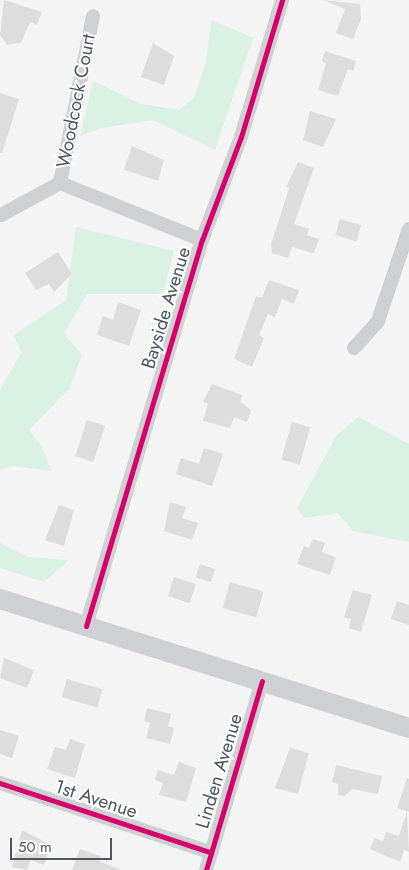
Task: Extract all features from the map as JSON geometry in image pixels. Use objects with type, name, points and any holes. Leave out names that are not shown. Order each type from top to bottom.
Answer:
[{"type":"main road","points":[[0,599],[409,728]]},
{"type":"street","name":"Bayside Avenue","points":[[86,626],[202,240],[241,137],[282,0]]},
{"type":"street","name":"Woodcock Court","points":[[93,16],[60,183],[202,240]]},
{"type":"street","points":[[1,215],[60,183]]},
{"type":"street","points":[[354,348],[378,321],[409,229]]},
{"type":"street","name":"Linden Avenue","points":[[206,870],[262,681]]},
{"type":"street","name":"1st Avenue","points":[[0,783],[210,852]]},
{"type":"green space","points":[[212,20],[253,38],[215,150],[153,120],[101,128],[80,136],[93,81],[141,104],[179,110],[194,98],[205,65]]},
{"type":"green space","points":[[76,227],[174,251],[163,294],[87,294],[64,333],[82,355],[69,389],[29,430],[42,447],[51,471],[14,466],[0,470],[0,390],[21,353],[14,335],[66,300]]},
{"type":"green space","points":[[358,417],[409,444],[409,542],[353,531],[338,513],[304,518],[297,508],[336,436]]},
{"type":"green space","points":[[0,543],[28,557],[69,560],[44,582],[0,568]]},
{"type":"building","points":[[4,0],[42,12],[37,25],[30,22],[21,43],[7,45],[0,35]]},
{"type":"building","points":[[323,0],[360,4],[361,19],[353,39],[336,33],[345,9]]},
{"type":"building","points":[[153,43],[174,56],[164,85],[141,77]]},
{"type":"building","points":[[325,51],[356,61],[353,71],[348,69],[338,96],[318,90],[326,63],[322,61]]},
{"type":"building","points":[[0,93],[19,99],[2,153],[0,153]]},
{"type":"building","points":[[310,111],[336,119],[323,147],[303,140]]},
{"type":"building","points":[[132,146],[164,160],[158,181],[124,170]]},
{"type":"building","points":[[298,162],[314,168],[294,224],[309,229],[307,235],[319,239],[314,253],[292,247],[288,258],[272,253],[271,245],[289,188],[286,187]]},
{"type":"building","points":[[340,219],[361,225],[356,241],[335,235]]},
{"type":"building","points":[[58,252],[72,274],[54,292],[49,284],[36,290],[25,273]]},
{"type":"building","points":[[269,280],[299,290],[294,304],[282,299],[275,317],[268,314],[259,335],[264,338],[252,367],[234,359],[256,296],[262,298]]},
{"type":"building","points":[[118,302],[141,310],[129,346],[97,335],[103,316],[113,320]]},
{"type":"building","points":[[212,384],[242,395],[240,402],[251,410],[247,422],[234,417],[230,428],[203,421],[208,404],[203,402]]},
{"type":"building","points":[[87,420],[105,426],[93,462],[75,456]]},
{"type":"building","points":[[292,422],[310,427],[300,465],[281,459]]},
{"type":"building","points":[[204,448],[223,454],[212,486],[176,474],[181,458],[199,464]]},
{"type":"building","points":[[170,502],[186,507],[182,518],[198,523],[192,540],[164,531]]},
{"type":"building","points":[[59,505],[74,510],[64,546],[45,540]]},
{"type":"building","points":[[313,539],[325,543],[322,552],[336,557],[330,575],[297,564],[304,546],[309,548]]},
{"type":"building","points":[[200,564],[215,569],[211,582],[196,577]]},
{"type":"building","points":[[174,577],[196,584],[190,603],[168,596]]},
{"type":"building","points":[[230,582],[264,592],[256,618],[223,608]]},
{"type":"building","points":[[353,590],[372,595],[361,632],[349,628],[351,619],[344,617]]},
{"type":"building","points":[[397,601],[409,605],[409,625],[391,619]]},
{"type":"building","points":[[4,658],[34,670],[27,688],[0,678]]},
{"type":"building","points":[[67,679],[103,689],[97,707],[62,697]]},
{"type":"building","points":[[147,708],[171,714],[168,726],[174,728],[170,744],[146,738],[150,723],[144,721]]},
{"type":"building","points":[[0,730],[19,736],[12,758],[0,754]]},
{"type":"building","points":[[70,739],[85,744],[75,778],[47,769],[55,747],[66,750]]},
{"type":"building","points":[[290,748],[309,753],[298,794],[275,788]]},
{"type":"building","points":[[179,762],[196,768],[186,802],[159,795],[163,783],[155,780],[158,770],[174,775]]},
{"type":"building","points":[[336,765],[382,776],[378,794],[352,789],[345,796],[338,795],[338,784],[332,782]]},
{"type":"building","points":[[407,778],[409,779],[409,812],[397,808]]},
{"type":"building","points":[[407,812],[409,852],[404,850],[400,862],[370,849],[374,838],[383,841],[386,832],[399,836]]},
{"type":"building","points":[[22,830],[51,845],[44,865],[31,860],[27,870],[12,867]]},
{"type":"building","points":[[80,849],[101,856],[99,861],[121,870],[72,870]]},
{"type":"cycle path","points":[[86,626],[202,240],[241,137],[282,0]]},
{"type":"cycle path","points":[[206,870],[262,681]]},
{"type":"cycle path","points":[[0,783],[210,852]]}]
